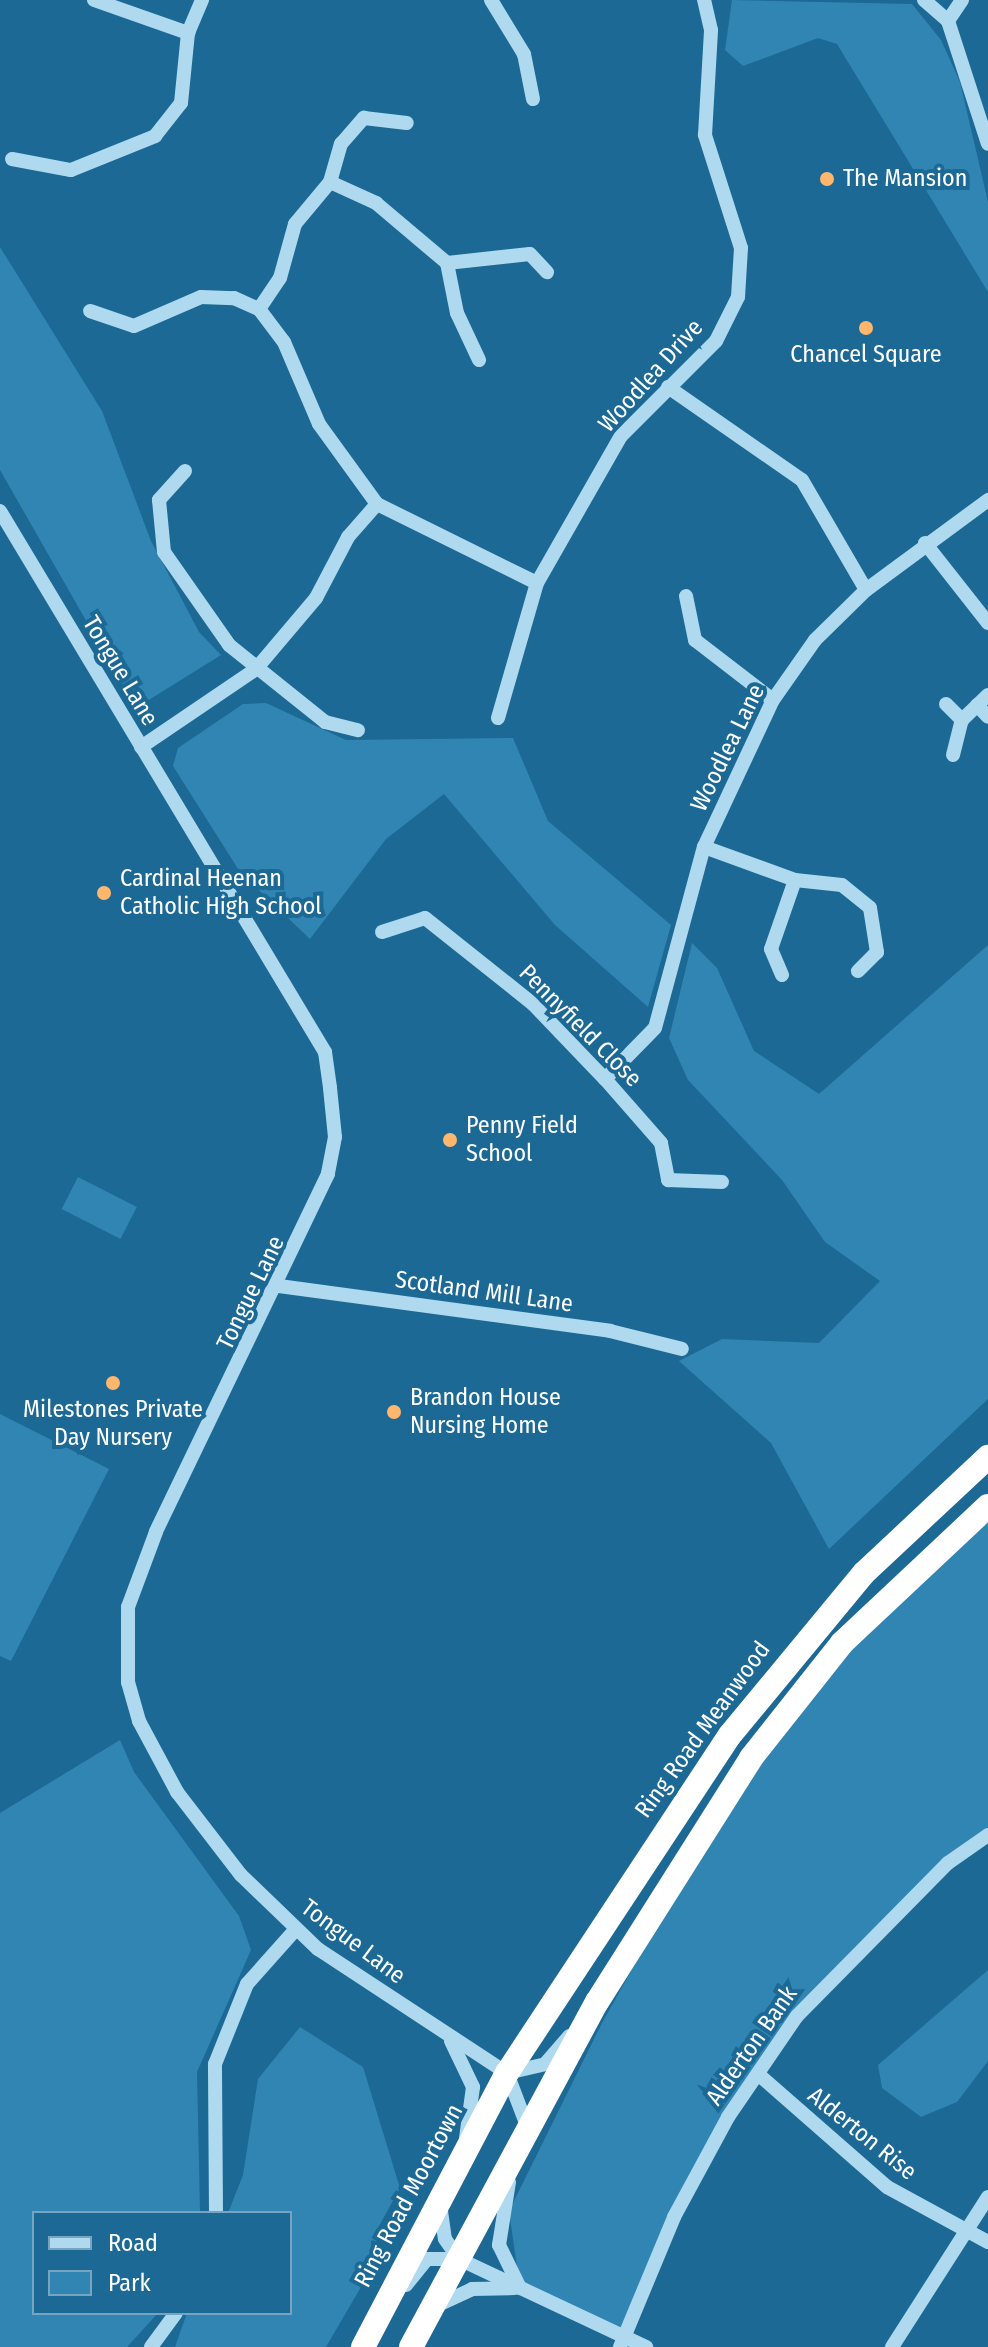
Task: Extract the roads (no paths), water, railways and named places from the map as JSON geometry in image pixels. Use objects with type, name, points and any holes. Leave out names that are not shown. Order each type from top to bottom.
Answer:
[{"type":"highway","name":"Ring Road Meanwood","points":[[507,2073],[633,1874],[807,1636],[988,1457]]},
{"type":"highway","points":[[411,2347],[527,2140],[597,2002],[751,1758],[832,1655],[988,1506]]},
{"type":"highway","name":"Ring Road Moortown","points":[[368,2338],[439,2194],[507,2073]]},
{"type":"street","points":[[94,0],[188,33]]},
{"type":"street","points":[[12,159],[71,170],[155,136],[181,103],[188,33],[202,0]]},
{"type":"street","points":[[491,0],[524,54],[533,99]]},
{"type":"street","name":"Woodlea Drive","points":[[498,718],[537,583],[621,436],[716,341],[738,297],[741,248],[705,135],[711,30],[704,0]]},
{"type":"street","points":[[924,0],[948,21],[988,144]]},
{"type":"street","points":[[948,21],[962,0]]},
{"type":"street","points":[[259,309],[280,278],[295,224],[330,182],[341,144],[364,118],[407,123]]},
{"type":"street","points":[[330,182],[376,203],[447,263],[457,313],[479,360]]},
{"type":"street","points":[[447,263],[530,254],[547,272]]},
{"type":"street","points":[[90,311],[134,326],[201,297],[234,298],[259,309],[284,342],[319,424],[377,504],[537,583]]},
{"type":"street","points":[[668,387],[802,480],[866,590]]},
{"type":"street","points":[[185,471],[159,500],[164,552],[229,645],[325,722],[358,730]]},
{"type":"street","name":"Woodlea Lane","points":[[605,1079],[655,1028],[704,847],[773,700],[815,640],[866,590],[925,543],[988,500]]},
{"type":"street","points":[[141,747],[256,669],[316,598],[348,537],[377,504]]},
{"type":"street","name":"Tongue Lane","points":[[0,511],[325,1052],[335,1137],[328,1174],[279,1286],[156,1532],[128,1607],[126,1647],[139,1721],[177,1792],[296,1929],[507,2073]]},
{"type":"street","points":[[925,543],[988,623]]},
{"type":"street","points":[[686,596],[695,640],[773,700]]},
{"type":"street","points":[[953,755],[962,720],[983,700],[988,717]]},
{"type":"street","points":[[946,704],[962,720]]},
{"type":"street","points":[[704,847],[795,880],[842,885],[870,908],[877,952],[858,971]]},
{"type":"street","points":[[782,975],[771,949],[795,880]]},
{"type":"street","name":"Pennyfield Close","points":[[382,932],[425,918],[533,1004],[605,1079],[661,1143],[668,1180],[722,1182]]},
{"type":"street","name":"Scotland Mill Lane","points":[[279,1286],[610,1331],[682,1349]]},
{"type":"street","name":"Alderton Bank","points":[[621,2341],[674,2217],[758,2074],[842,1964],[988,1835]]},
{"type":"street","points":[[216,2211],[215,2064],[247,1984],[296,1929]]},
{"type":"street","points":[[527,2140],[528,2118],[507,2073],[545,2064],[597,2002]]},
{"type":"street","name":"Tongue Lane","points":[[444,2032],[462,2054],[473,2087],[465,2146]]},
{"type":"street","name":"Alderton Rise","points":[[758,2074],[887,2187],[988,2242]]},
{"type":"street","points":[[515,2162],[499,2245],[520,2288]]},
{"type":"street","points":[[439,2194],[445,2239],[459,2259]]},
{"type":"street","points":[[892,2347],[988,2197]]},
{"type":"street","points":[[368,2338],[427,2259],[459,2259],[621,2341],[646,2347]]},
{"type":"street","points":[[432,2308],[472,2289],[520,2288]]},
{"type":"street","points":[[151,2347],[175,2315]]},
{"type":"place","name":"The Mansion","points":[[827,179]]},
{"type":"place","name":"Chancel Square","points":[[866,328]]},
{"type":"place","name":"Cardinal Heenan Catholic High School","points":[[104,893]]},
{"type":"place","name":"Penny Field School","points":[[450,1140]]},
{"type":"place","name":"Milestones Private Day Nursery","points":[[113,1383]]},
{"type":"place","name":"Brandon House Nursing Home","points":[[394,1412]]}]
